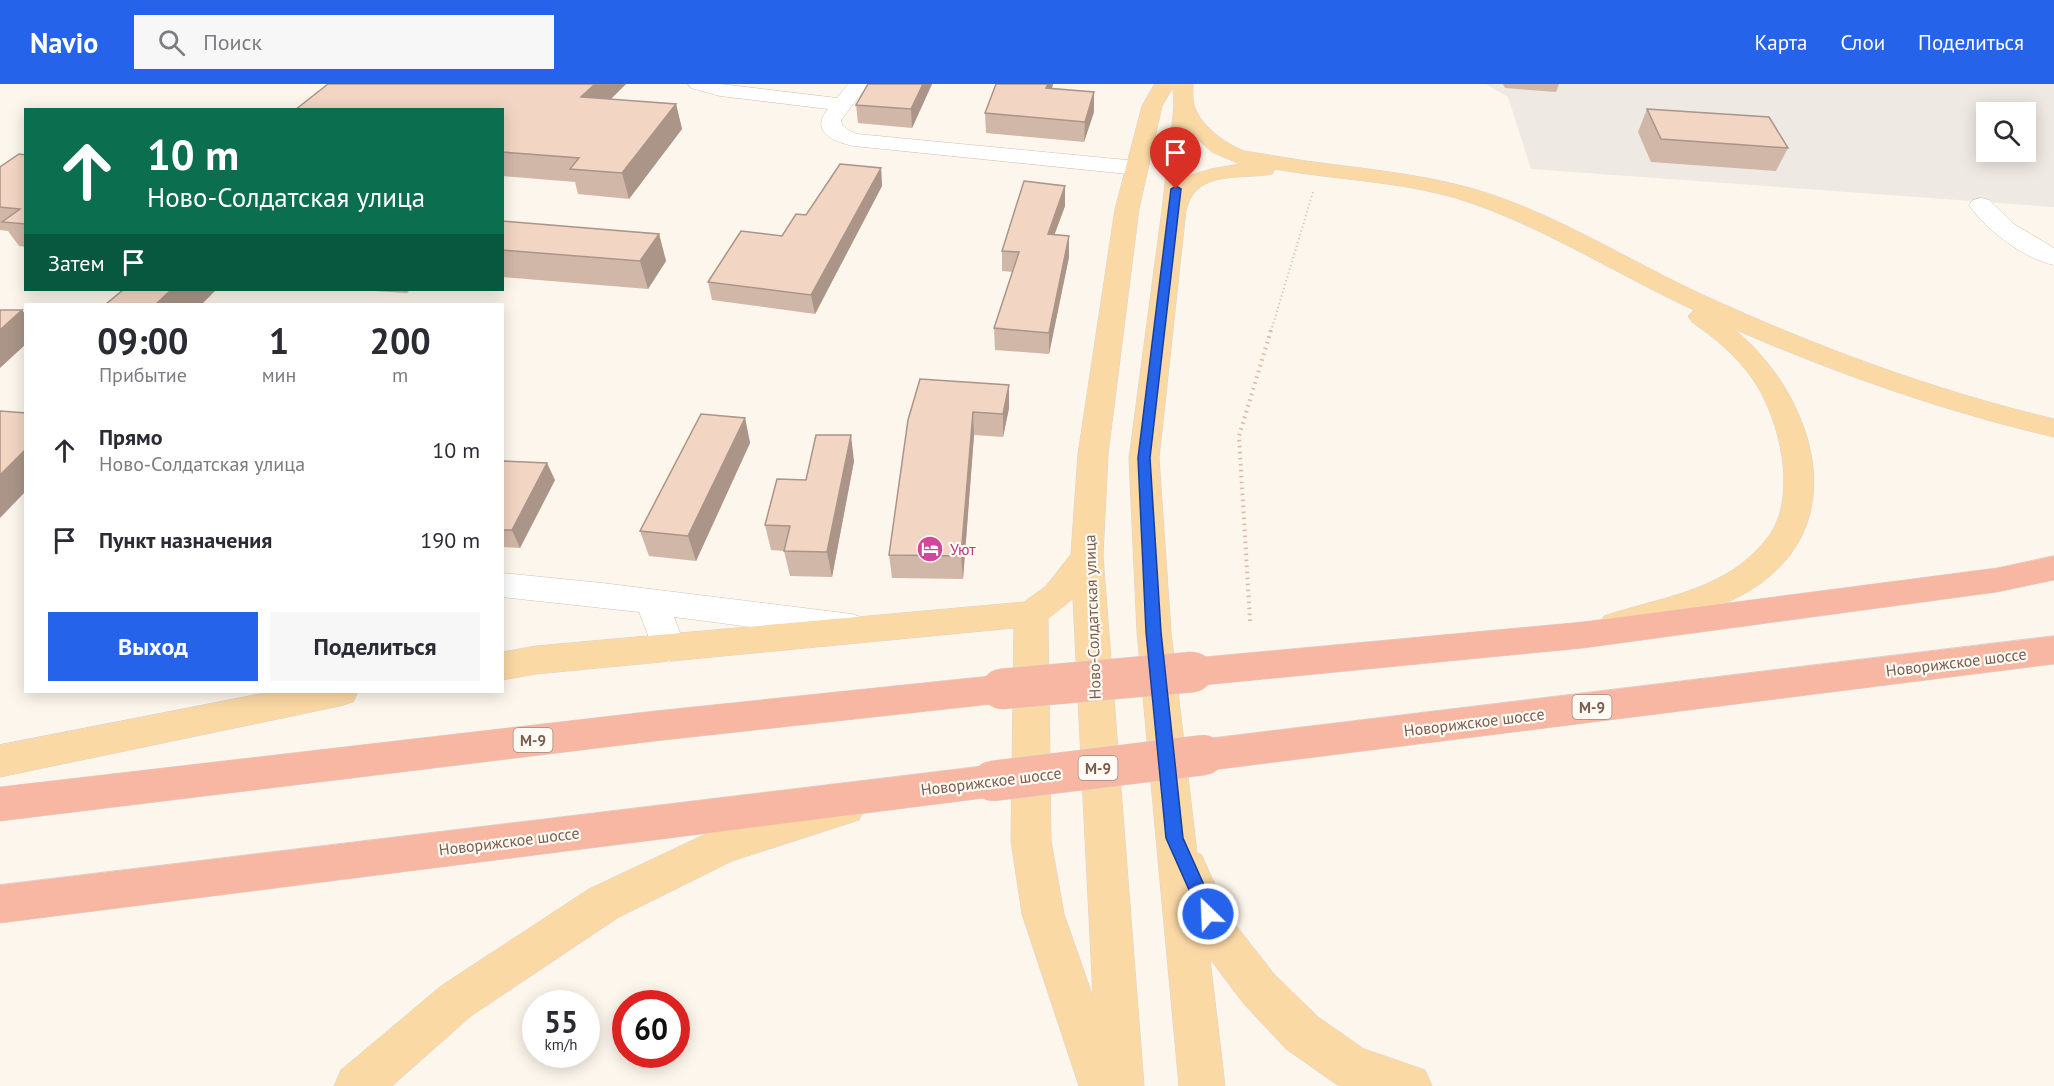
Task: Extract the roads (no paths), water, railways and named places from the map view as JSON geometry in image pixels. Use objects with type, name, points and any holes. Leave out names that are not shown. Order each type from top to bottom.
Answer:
[{"type":"highway","name":"М-9","points":[[0,804],[643,727],[1001,689],[1583,635],[1997,580],[2054,568]]},
{"type":"highway","name":"Новорижское шоссе","points":[[0,904],[2054,651]]},
{"type":"main road","name":"Ново-Солдатская улица","points":[[1121,1086],[1087,556],[1093,454],[1128,209],[1152,106],[1166,84]]},
{"type":"main road","points":[[1183,84],[1184,107],[1174,210],[1144,458],[1154,632],[1202,1086]]},
{"type":"main road","points":[[1184,107],[1200,133],[1218,148],[1239,157],[1315,180]]},
{"type":"main road","points":[[1174,210],[1186,187],[1210,176],[1239,169],[1315,180],[1437,187],[1482,200],[1532,219],[1642,276],[1824,358],[1922,394],[2054,429]]},
{"type":"main road","points":[[1583,635],[1708,597],[1746,577],[1780,548],[1797,509],[1800,468],[1788,417],[1768,381],[1745,352],[1711,323],[1642,276]]},
{"type":"main road","points":[[504,666],[1031,614],[1058,595],[1087,556]]},
{"type":"main road","points":[[1031,614],[1031,841],[1043,914],[1102,1086]]},
{"type":"main road","points":[[0,762],[335,693]]},
{"type":"main road","name":"М-9","points":[[357,1086],[456,1001],[604,903],[722,846],[892,793]]},
{"type":"main road","points":[[1174,838],[1216,933],[1258,989],[1302,1033],[1352,1068],[1409,1086]]},
{"type":"lane","points":[[698,84],[720,90],[842,105]]},
{"type":"lane","points":[[859,84],[831,119],[831,126],[840,135],[854,140],[1137,168]]},
{"type":"lane","points":[[1981,205],[2021,241],[2054,258]]},
{"type":"lane","points":[[504,585],[870,629]]},
{"type":"lane","points":[[652,603],[669,648]]},
{"type":"place","name":"Уют","points":[[930,549]]}]
